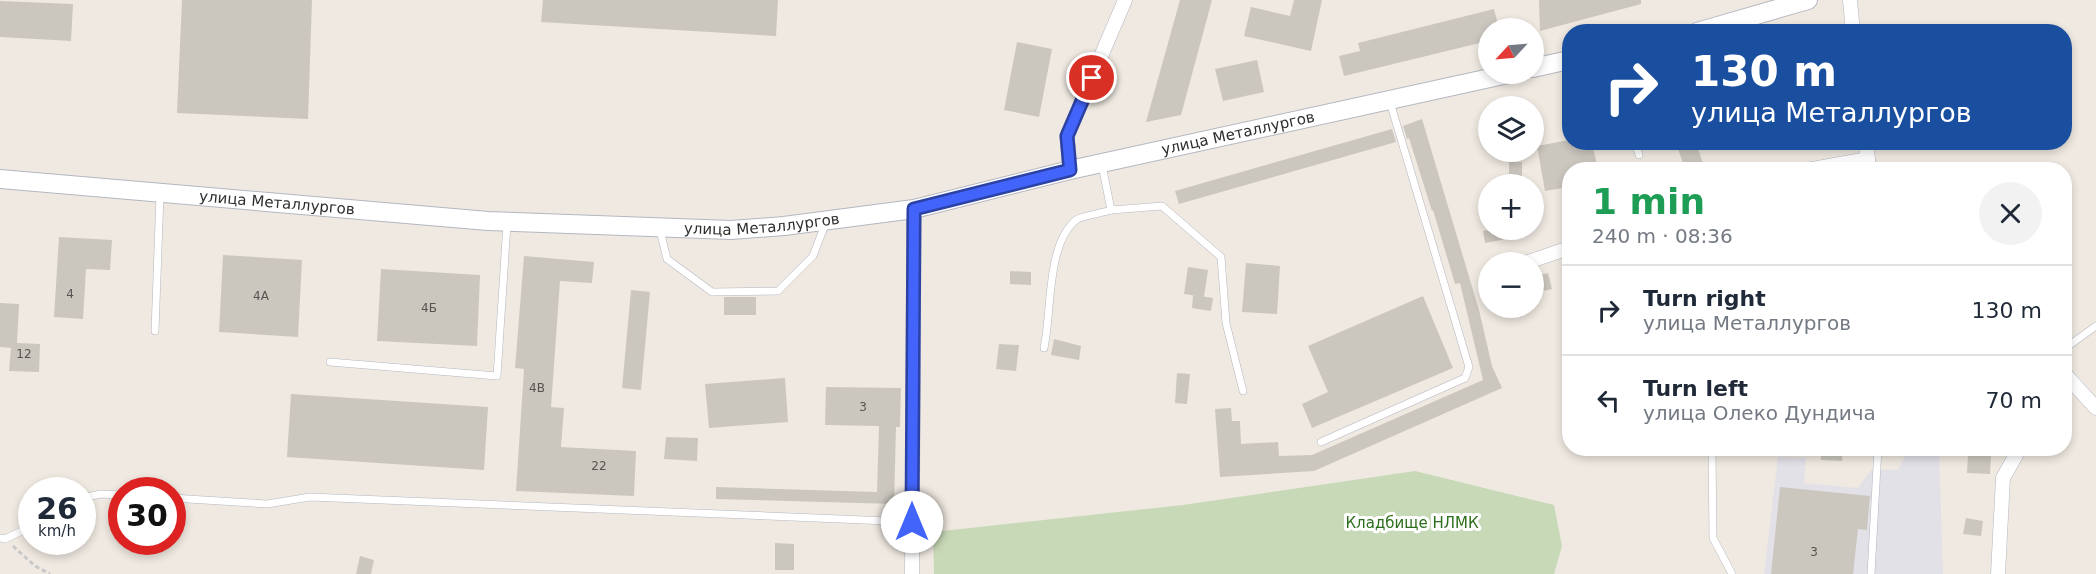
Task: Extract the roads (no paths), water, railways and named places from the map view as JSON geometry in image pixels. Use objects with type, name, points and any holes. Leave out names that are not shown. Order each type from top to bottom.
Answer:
[{"type":"main road","points":[[1721,24],[1766,0]]},
{"type":"main road","points":[[1725,24],[1808,0]]},
{"type":"main road","points":[[1544,66],[1562,62]]},
{"type":"main road","name":"улица Металлургов","points":[[0,179],[507,221],[731,230],[784,226],[914,209],[1070,170],[1478,80]]},
{"type":"street","points":[[1070,170],[1067,136],[1125,0]]},
{"type":"street","points":[[1850,0],[1852,24]]},
{"type":"street","points":[[912,574],[914,209]]},
{"type":"street","points":[[1544,257],[1562,250]]},
{"type":"street","points":[[2072,382],[2096,408]]},
{"type":"street","points":[[1998,574],[2003,478],[2015,456]]},
{"type":"lane","points":[[1321,442],[1465,378],[1469,366],[1389,99]]},
{"type":"lane","points":[[1637,150],[1639,155]]},
{"type":"lane","points":[[1101,163],[1111,210]]},
{"type":"lane","points":[[155,331],[160,192]]},
{"type":"lane","points":[[1044,348],[1049,328],[1051,286],[1059,244],[1076,219],[1111,210],[1162,206],[1221,257],[1226,322],[1243,391]]},
{"type":"lane","points":[[330,362],[497,376],[507,221]]},
{"type":"lane","points":[[660,227],[668,259],[712,292],[778,291],[813,256],[826,221]]},
{"type":"lane","points":[[2072,343],[2096,326]]},
{"type":"lane","points":[[1712,456],[1713,538],[1732,574]]},
{"type":"lane","points":[[1871,574],[1878,456]]},
{"type":"lane","points":[[186,499],[267,504],[310,497],[912,522]]},
{"type":"lane","points":[[3,538],[18,532]]},
{"type":"park label","name":"Кладбище НЛМК","points":[[1412,523]]}]
